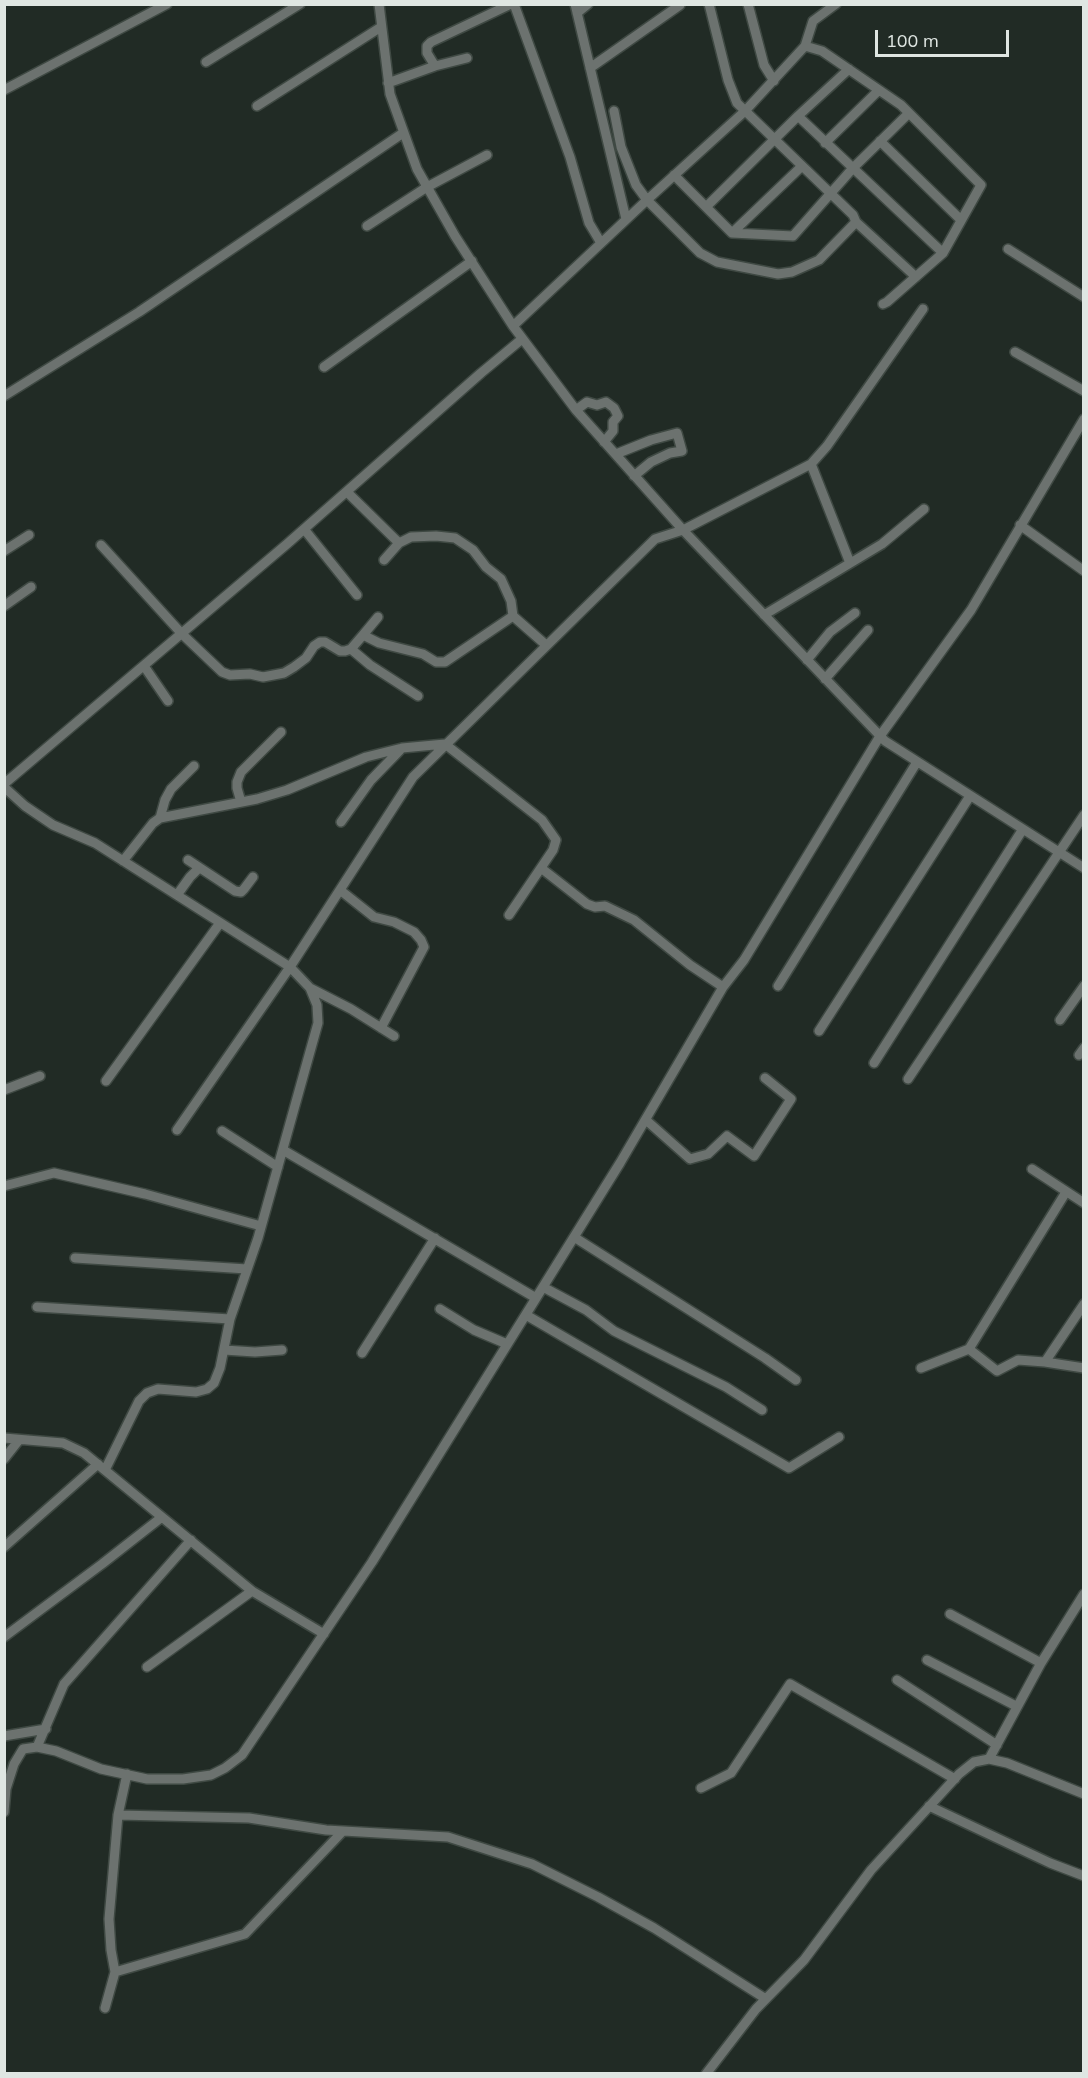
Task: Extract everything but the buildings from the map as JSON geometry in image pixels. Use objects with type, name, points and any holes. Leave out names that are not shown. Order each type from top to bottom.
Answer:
[{"type":"street","points":[[4,90],[167,4]]},
{"type":"street","points":[[206,62],[300,4]]},
{"type":"street","points":[[379,4],[388,83],[417,170],[513,326],[576,410],[683,530],[880,736],[1083,868]]},
{"type":"street","points":[[435,66],[427,53],[426,46],[431,42],[513,4],[570,157],[589,223],[601,243]]},
{"type":"street","points":[[588,4],[576,9],[626,219]]},
{"type":"street","points":[[710,4],[728,80],[737,103],[853,215],[856,222],[916,277]]},
{"type":"street","points":[[748,4],[764,65],[774,81]]},
{"type":"street","points":[[513,326],[745,111],[805,46],[813,21],[836,4]]},
{"type":"street","points":[[590,68],[680,5]]},
{"type":"street","points":[[257,106],[381,27]]},
{"type":"street","points":[[805,46],[822,51],[909,113],[981,185],[943,253],[883,304]]},
{"type":"street","points":[[388,83],[435,66],[467,58]]},
{"type":"street","points":[[706,207],[849,69]]},
{"type":"street","points":[[825,143],[879,90]]},
{"type":"street","points":[[614,111],[621,147],[636,185],[647,200],[700,253],[717,262],[778,274],[792,272],[819,260],[856,222]]},
{"type":"street","points":[[674,175],[732,233],[793,236],[853,168],[909,113]]},
{"type":"street","points":[[798,116],[943,253]]},
{"type":"street","points":[[4,396],[139,312],[403,133]]},
{"type":"street","points":[[880,141],[961,220]]},
{"type":"street","points":[[367,226],[427,187],[487,155]]},
{"type":"street","points":[[732,233],[801,167]]},
{"type":"street","points":[[1008,249],[1083,297]]},
{"type":"street","points":[[324,367],[472,261]]},
{"type":"street","points":[[177,1130],[290,967],[412,777],[655,539],[683,530],[811,464],[827,446],[923,309]]},
{"type":"street","points":[[394,1036],[351,1009],[310,988],[290,967],[95,843],[53,825],[25,806],[4,785],[304,530],[522,339]]},
{"type":"street","points":[[1015,352],[1083,391]]},
{"type":"street","points":[[576,410],[587,402],[597,405],[606,402],[614,408],[618,416],[613,422],[613,431],[604,442]]},
{"type":"street","points":[[4,1812],[6,1789],[14,1764],[23,1749],[37,1747],[56,1751],[101,1769],[147,1779],[183,1779],[211,1775],[242,1755],[372,1562],[646,1120],[723,987],[744,960],[880,736],[971,610],[1083,419]]},
{"type":"street","points":[[616,454],[651,440],[677,434],[682,451],[670,453],[651,462],[634,476]]},
{"type":"street","points":[[811,464],[850,563]]},
{"type":"street","points":[[347,492],[399,543]]},
{"type":"street","points":[[764,615],[882,544],[924,509]]},
{"type":"street","points":[[1020,525],[1083,571]]},
{"type":"street","points":[[304,530],[357,595]]},
{"type":"street","points":[[4,551],[29,535]]},
{"type":"street","points":[[384,560],[399,543],[411,537],[455,538],[473,550],[486,567],[501,579],[511,601],[513,616],[546,645]]},
{"type":"street","points":[[101,545],[182,634],[222,672],[230,675],[250,674],[263,677],[284,673],[306,658],[314,646],[320,642],[325,642],[340,651],[351,649],[378,617]]},
{"type":"street","points":[[4,606],[32,587]]},
{"type":"street","points":[[807,660],[830,632],[855,613]]},
{"type":"street","points":[[363,635],[379,643],[423,654],[436,662],[445,662],[513,616]]},
{"type":"street","points":[[825,679],[868,630]]},
{"type":"street","points":[[351,649],[370,665],[418,696]]},
{"type":"street","points":[[144,666],[168,701]]},
{"type":"street","points":[[241,802],[237,782],[242,772],[281,732]]},
{"type":"street","points":[[123,861],[153,824],[160,819],[287,790],[366,757],[402,748],[445,744],[542,820],[556,840],[553,850],[509,915]]},
{"type":"street","points":[[341,822],[371,780],[402,748]]},
{"type":"street","points":[[778,986],[917,762]]},
{"type":"street","points":[[160,819],[165,800],[171,789],[194,766]]},
{"type":"street","points":[[819,1031],[970,796]]},
{"type":"street","points":[[908,1079],[1083,814]]},
{"type":"street","points":[[874,1063],[1023,829]]},
{"type":"street","points":[[188,860],[235,891],[241,892],[254,877]]},
{"type":"street","points":[[177,895],[199,868]]},
{"type":"street","points":[[541,868],[587,904],[595,907],[605,906],[634,920],[690,965],[723,987]]},
{"type":"street","points":[[340,890],[374,917],[394,922],[414,933],[424,947],[381,1028]]},
{"type":"street","points":[[106,1081],[220,923]]},
{"type":"street","points":[[1060,1020],[1083,986]]},
{"type":"street","points":[[4,1547],[102,1467],[140,1401],[147,1393],[158,1389],[196,1392],[207,1389],[214,1383],[230,1319],[261,1226],[318,1023],[317,1005],[310,988]]},
{"type":"street","points":[[4,1090],[40,1076]]},
{"type":"street","points":[[646,1120],[690,1160],[708,1154],[728,1136],[754,1156],[791,1099],[765,1078]]},
{"type":"street","points":[[222,1131],[278,1167]]},
{"type":"street","points":[[283,1150],[536,1298]]},
{"type":"street","points":[[1032,1169],[1083,1203]]},
{"type":"street","points":[[5,1185],[54,1173],[146,1194],[261,1226]]},
{"type":"street","points":[[921,1368],[969,1349],[1066,1192]]},
{"type":"street","points":[[574,1237],[796,1380]]},
{"type":"street","points":[[362,1353],[435,1238]]},
{"type":"street","points":[[75,1258],[247,1269]]},
{"type":"street","points":[[543,1287],[586,1310],[614,1331],[726,1387],[762,1410]]},
{"type":"street","points":[[1045,1362],[1083,1304]]},
{"type":"street","points":[[37,1307],[230,1319]]},
{"type":"street","points":[[440,1309],[474,1330],[507,1344]]},
{"type":"street","points":[[526,1315],[789,1468],[839,1437]]},
{"type":"street","points":[[969,1349],[997,1371],[1018,1360],[1083,1368]]},
{"type":"street","points":[[224,1350],[255,1352],[282,1350]]},
{"type":"street","points":[[4,1438],[63,1443],[84,1453],[252,1591],[324,1634]]},
{"type":"street","points":[[4,1459],[19,1440]]},
{"type":"street","points":[[4,1637],[162,1516]]},
{"type":"street","points":[[37,1747],[64,1684],[191,1540]]},
{"type":"street","points":[[147,1667],[252,1591]]},
{"type":"street","points":[[989,1759],[1016,1706],[1083,1594]]},
{"type":"street","points":[[950,1614],[1041,1663]]},
{"type":"street","points":[[927,1660],[1016,1706]]},
{"type":"street","points":[[897,1680],[997,1745]]},
{"type":"street","points":[[701,1788],[731,1773],[790,1684],[955,1779]]},
{"type":"street","points":[[4,1736],[46,1730]]},
{"type":"street","points":[[706,2073],[765,1999],[804,1960],[871,1870],[929,1806],[974,1762],[989,1759],[1008,1763],[1083,1794]]},
{"type":"street","points":[[105,2008],[115,1972],[109,1919],[118,1815],[127,1774]]},
{"type":"street","points":[[929,1806],[1050,1863],[1083,1876]]},
{"type":"street","points":[[118,1815],[249,1818],[326,1830],[448,1837],[532,1864],[654,1928],[765,1999]]},
{"type":"street","points":[[115,1972],[245,1934],[343,1831]]}]
